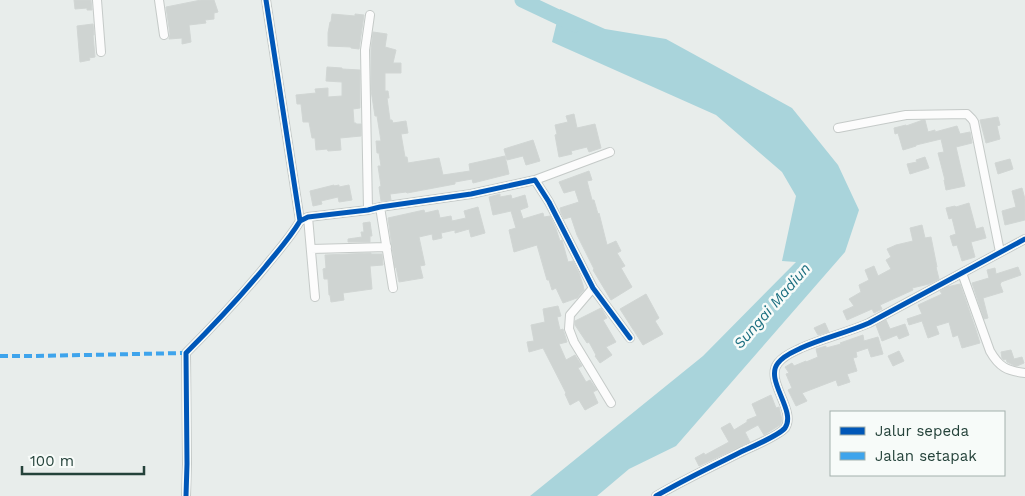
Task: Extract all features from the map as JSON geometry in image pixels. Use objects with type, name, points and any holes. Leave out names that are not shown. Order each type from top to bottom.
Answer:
[{"type":"street","points":[[97,0],[101,52]]},
{"type":"street","points":[[159,0],[164,35]]},
{"type":"street","points":[[266,0],[300,221]]},
{"type":"street","points":[[368,210],[365,50],[370,15]]},
{"type":"street","points":[[838,128],[906,115],[967,114],[974,122],[1000,252]]},
{"type":"street","points":[[186,496],[186,353],[219,320],[285,243],[300,221],[308,217],[471,194],[535,180],[610,152]]},
{"type":"street","points":[[535,180],[549,202],[593,288],[630,338]]},
{"type":"street","points":[[380,207],[393,288]]},
{"type":"street","points":[[308,217],[315,297]]},
{"type":"street","points":[[656,496],[783,430],[788,423],[788,416],[776,382],[775,372],[777,364],[787,354],[819,340],[869,324],[1025,239]]},
{"type":"street","points":[[311,249],[387,247]]},
{"type":"street","points":[[962,272],[994,359],[1007,370],[1025,373]]},
{"type":"street","points":[[593,288],[570,315],[569,329],[574,342],[611,402]]},
{"type":"water","points":[[560,9],[605,29],[666,39],[792,108],[838,165],[859,210],[845,252],[676,446],[629,469],[597,496],[530,496],[703,356],[796,262],[782,261],[796,196],[782,172],[716,115],[552,42]]},
{"type":"building","points":[[74,0],[91,0],[92,10],[87,10],[87,8],[75,9]]},
{"type":"building","points":[[201,0],[214,0],[218,12],[214,13],[214,19],[205,20],[206,23],[189,25],[191,42],[182,44],[182,38],[169,39],[166,7]]},
{"type":"building","points":[[332,14],[364,15],[359,49],[328,46],[328,33]]},
{"type":"building","points":[[93,24],[95,57],[80,62],[77,26]]},
{"type":"building","points":[[373,32],[387,34],[385,47],[396,50],[393,63],[401,63],[401,73],[385,73],[385,91],[388,91],[390,120],[393,123],[406,121],[408,133],[401,134],[405,157],[407,157],[408,163],[439,158],[443,175],[470,171],[469,164],[505,156],[509,174],[473,183],[472,179],[407,193],[390,194],[391,200],[381,201],[378,166],[381,166],[376,141],[381,141],[371,90]]},
{"type":"building","points":[[327,67],[360,70],[360,108],[353,109],[354,123],[361,124],[361,136],[340,138],[341,150],[316,150],[315,138],[312,138],[309,122],[303,122],[301,104],[297,104],[296,95],[316,93],[315,89],[328,88],[328,97],[342,96],[342,82],[326,81]]},
{"type":"building","points":[[574,114],[577,128],[595,124],[601,148],[589,152],[587,147],[571,151],[572,154],[559,157],[555,125],[568,122],[566,116]]},
{"type":"building","points":[[998,117],[1000,125],[997,126],[1000,139],[986,143],[980,120]]},
{"type":"building","points":[[925,120],[928,132],[957,126],[960,134],[970,132],[972,143],[956,147],[965,186],[946,190],[938,153],[944,152],[941,139],[903,150],[898,133],[895,134],[894,128]]},
{"type":"building","points":[[533,140],[540,161],[526,165],[523,156],[507,160],[504,149]]},
{"type":"building","points":[[925,157],[929,168],[910,174],[907,164],[917,162],[916,160]]},
{"type":"building","points":[[1010,159],[1013,169],[998,174],[995,163]]},
{"type":"building","points":[[589,171],[592,180],[587,181],[592,200],[594,200],[599,213],[607,245],[616,241],[621,251],[617,253],[625,266],[621,268],[632,287],[611,300],[593,270],[571,217],[564,219],[560,208],[579,202],[575,190],[564,193],[559,182]]},
{"type":"building","points":[[339,185],[339,187],[349,185],[352,200],[339,202],[338,197],[321,201],[322,204],[313,206],[310,191]]},
{"type":"building","points":[[1022,188],[1025,199],[1025,220],[1005,225],[1002,211],[1016,207],[1012,191]]},
{"type":"building","points":[[500,194],[500,197],[511,195],[512,199],[525,195],[528,207],[520,210],[523,219],[543,213],[544,217],[550,216],[560,241],[562,240],[568,262],[573,261],[583,285],[584,290],[577,298],[563,303],[556,288],[552,290],[549,280],[547,280],[537,245],[514,252],[509,230],[516,228],[511,211],[493,215],[489,197]]},
{"type":"building","points":[[969,203],[976,229],[983,227],[986,238],[971,242],[975,257],[962,261],[957,245],[953,246],[950,236],[956,234],[952,218],[949,219],[946,208]]},
{"type":"building","points":[[478,207],[485,233],[471,237],[469,229],[455,233],[455,230],[441,233],[442,238],[433,240],[432,234],[419,237],[425,265],[420,266],[423,278],[399,282],[395,268],[388,218],[424,210],[425,213],[438,210],[440,218],[451,216],[452,221],[466,218],[464,211]]},
{"type":"building","points":[[370,222],[372,236],[370,236],[370,242],[348,242],[348,239],[362,237],[361,232],[364,232],[363,223]]},
{"type":"building","points":[[922,225],[925,238],[931,237],[939,279],[929,284],[912,288],[913,290],[880,305],[882,309],[874,313],[872,309],[847,320],[843,311],[854,306],[849,299],[861,292],[859,285],[869,280],[865,270],[874,266],[878,276],[891,269],[886,260],[891,257],[887,249],[913,241],[910,228]]},
{"type":"building","points":[[382,254],[383,265],[370,266],[372,289],[343,293],[344,300],[331,302],[328,279],[324,279],[323,269],[326,268],[325,255]]},
{"type":"building","points":[[1018,267],[1021,275],[1001,282],[1003,292],[983,298],[988,318],[984,319],[972,283],[989,278],[987,270],[995,268],[996,274]]},
{"type":"building","points":[[960,284],[980,343],[962,348],[958,335],[953,337],[949,322],[936,326],[939,334],[928,338],[922,321],[909,325],[907,319],[922,314],[918,305],[942,294],[940,291],[947,287]]},
{"type":"building","points":[[646,294],[659,318],[655,321],[663,334],[643,345],[620,309]]},
{"type":"building","points":[[558,306],[561,316],[557,317],[560,330],[563,329],[567,342],[559,344],[566,360],[575,355],[582,366],[578,368],[586,382],[590,380],[597,390],[593,392],[598,403],[585,410],[579,400],[570,405],[566,393],[543,348],[529,352],[527,342],[534,341],[531,325],[545,322],[543,309]]},
{"type":"building","points":[[601,308],[607,318],[603,320],[616,342],[606,347],[612,355],[600,363],[589,342],[587,343],[575,325],[575,321]]},
{"type":"building","points":[[886,320],[890,329],[905,324],[909,335],[899,339],[897,335],[882,341],[876,325]]},
{"type":"building","points":[[825,323],[829,332],[818,335],[814,328]]},
{"type":"building","points":[[863,335],[864,341],[878,337],[883,354],[871,357],[868,348],[856,352],[857,357],[853,358],[857,371],[847,374],[850,382],[838,386],[836,380],[802,393],[807,401],[796,406],[788,390],[792,388],[786,374],[789,373],[785,367],[792,363],[794,366],[818,357],[816,349],[841,344]]},
{"type":"building","points":[[1011,350],[1014,359],[1022,357],[1024,363],[1015,366],[1002,358],[1001,352]]},
{"type":"building","points":[[899,351],[904,361],[893,366],[888,356]]},
{"type":"building","points":[[771,395],[776,408],[779,407],[782,420],[780,425],[764,435],[758,425],[745,432],[750,442],[699,466],[695,458],[704,453],[705,455],[729,442],[721,428],[730,423],[734,430],[747,422],[747,420],[757,416],[752,404]]},
{"type":"waterway","name":"Sungai Madiun","points":[[522,0],[575,25]]},
{"type":"marked path","points":[[0,356],[186,353]]},
{"type":"cycle path","points":[[186,496],[186,353],[256,278],[300,221],[266,0]]},
{"type":"cycle path","points":[[300,221],[308,217],[471,194],[535,180],[549,202],[593,288],[630,338]]},
{"type":"cycle path","points":[[656,496],[766,440],[785,428],[788,421],[787,413],[775,378],[775,370],[780,360],[809,344],[869,323],[1025,239]]}]
